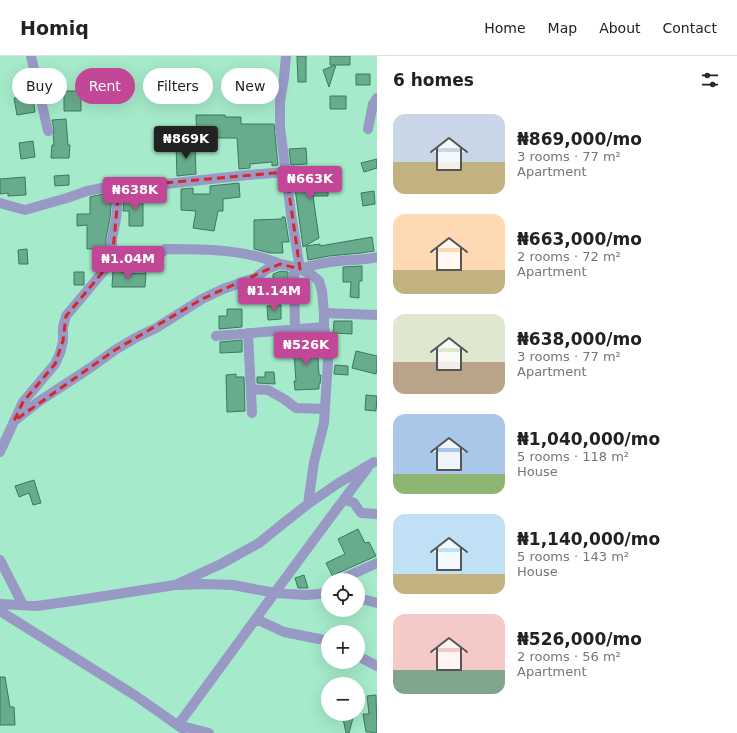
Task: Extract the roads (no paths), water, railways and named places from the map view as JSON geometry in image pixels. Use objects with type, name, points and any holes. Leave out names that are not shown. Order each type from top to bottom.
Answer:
[{"type":"street","points":[[31,56],[48,131]]},
{"type":"street","points":[[286,56],[280,101],[280,127],[300,268]]},
{"type":"street","points":[[368,129],[373,104],[377,98]]},
{"type":"street","points":[[0,203],[25,210],[87,191],[102,188],[147,186],[286,172]]},
{"type":"street","points":[[0,452],[23,402],[55,364],[63,341],[63,327],[66,316],[112,261],[112,239],[116,220],[119,187]]},
{"type":"street","points":[[112,261],[128,268],[150,265],[165,249],[196,249],[240,252],[271,260],[280,264],[300,268],[319,281],[322,291],[324,327],[329,345],[324,423],[314,462],[308,504]]},
{"type":"street","points":[[295,330],[294,273],[300,268],[337,261],[377,257]]},
{"type":"street","points":[[14,421],[38,402],[115,350],[137,337],[156,328],[202,299],[223,289],[255,278],[267,269],[280,264]]},
{"type":"street","points":[[324,313],[377,315]]},
{"type":"street","points":[[216,336],[324,327]]},
{"type":"street","points":[[248,333],[252,413]]},
{"type":"street","points":[[250,389],[268,390],[296,408],[325,409]]},
{"type":"street","points":[[175,585],[221,564],[259,544],[308,504],[337,484],[376,461]]},
{"type":"street","points":[[177,729],[344,499],[363,474],[376,461]]},
{"type":"street","points":[[344,499],[354,503],[361,513],[377,514]]},
{"type":"street","points":[[0,560],[23,605]]},
{"type":"street","points":[[355,573],[377,563]]},
{"type":"street","points":[[0,604],[37,606],[175,585],[204,584],[233,585],[275,593],[307,595],[321,594]]},
{"type":"street","points":[[307,595],[321,588]]},
{"type":"street","points":[[365,600],[377,603]]},
{"type":"street","points":[[0,611],[129,692],[177,729],[188,733]]},
{"type":"street","points":[[256,619],[284,632],[321,640]]},
{"type":"street","points":[[365,660],[377,666]]},
{"type":"street","points":[[177,729],[208,733]]}]
